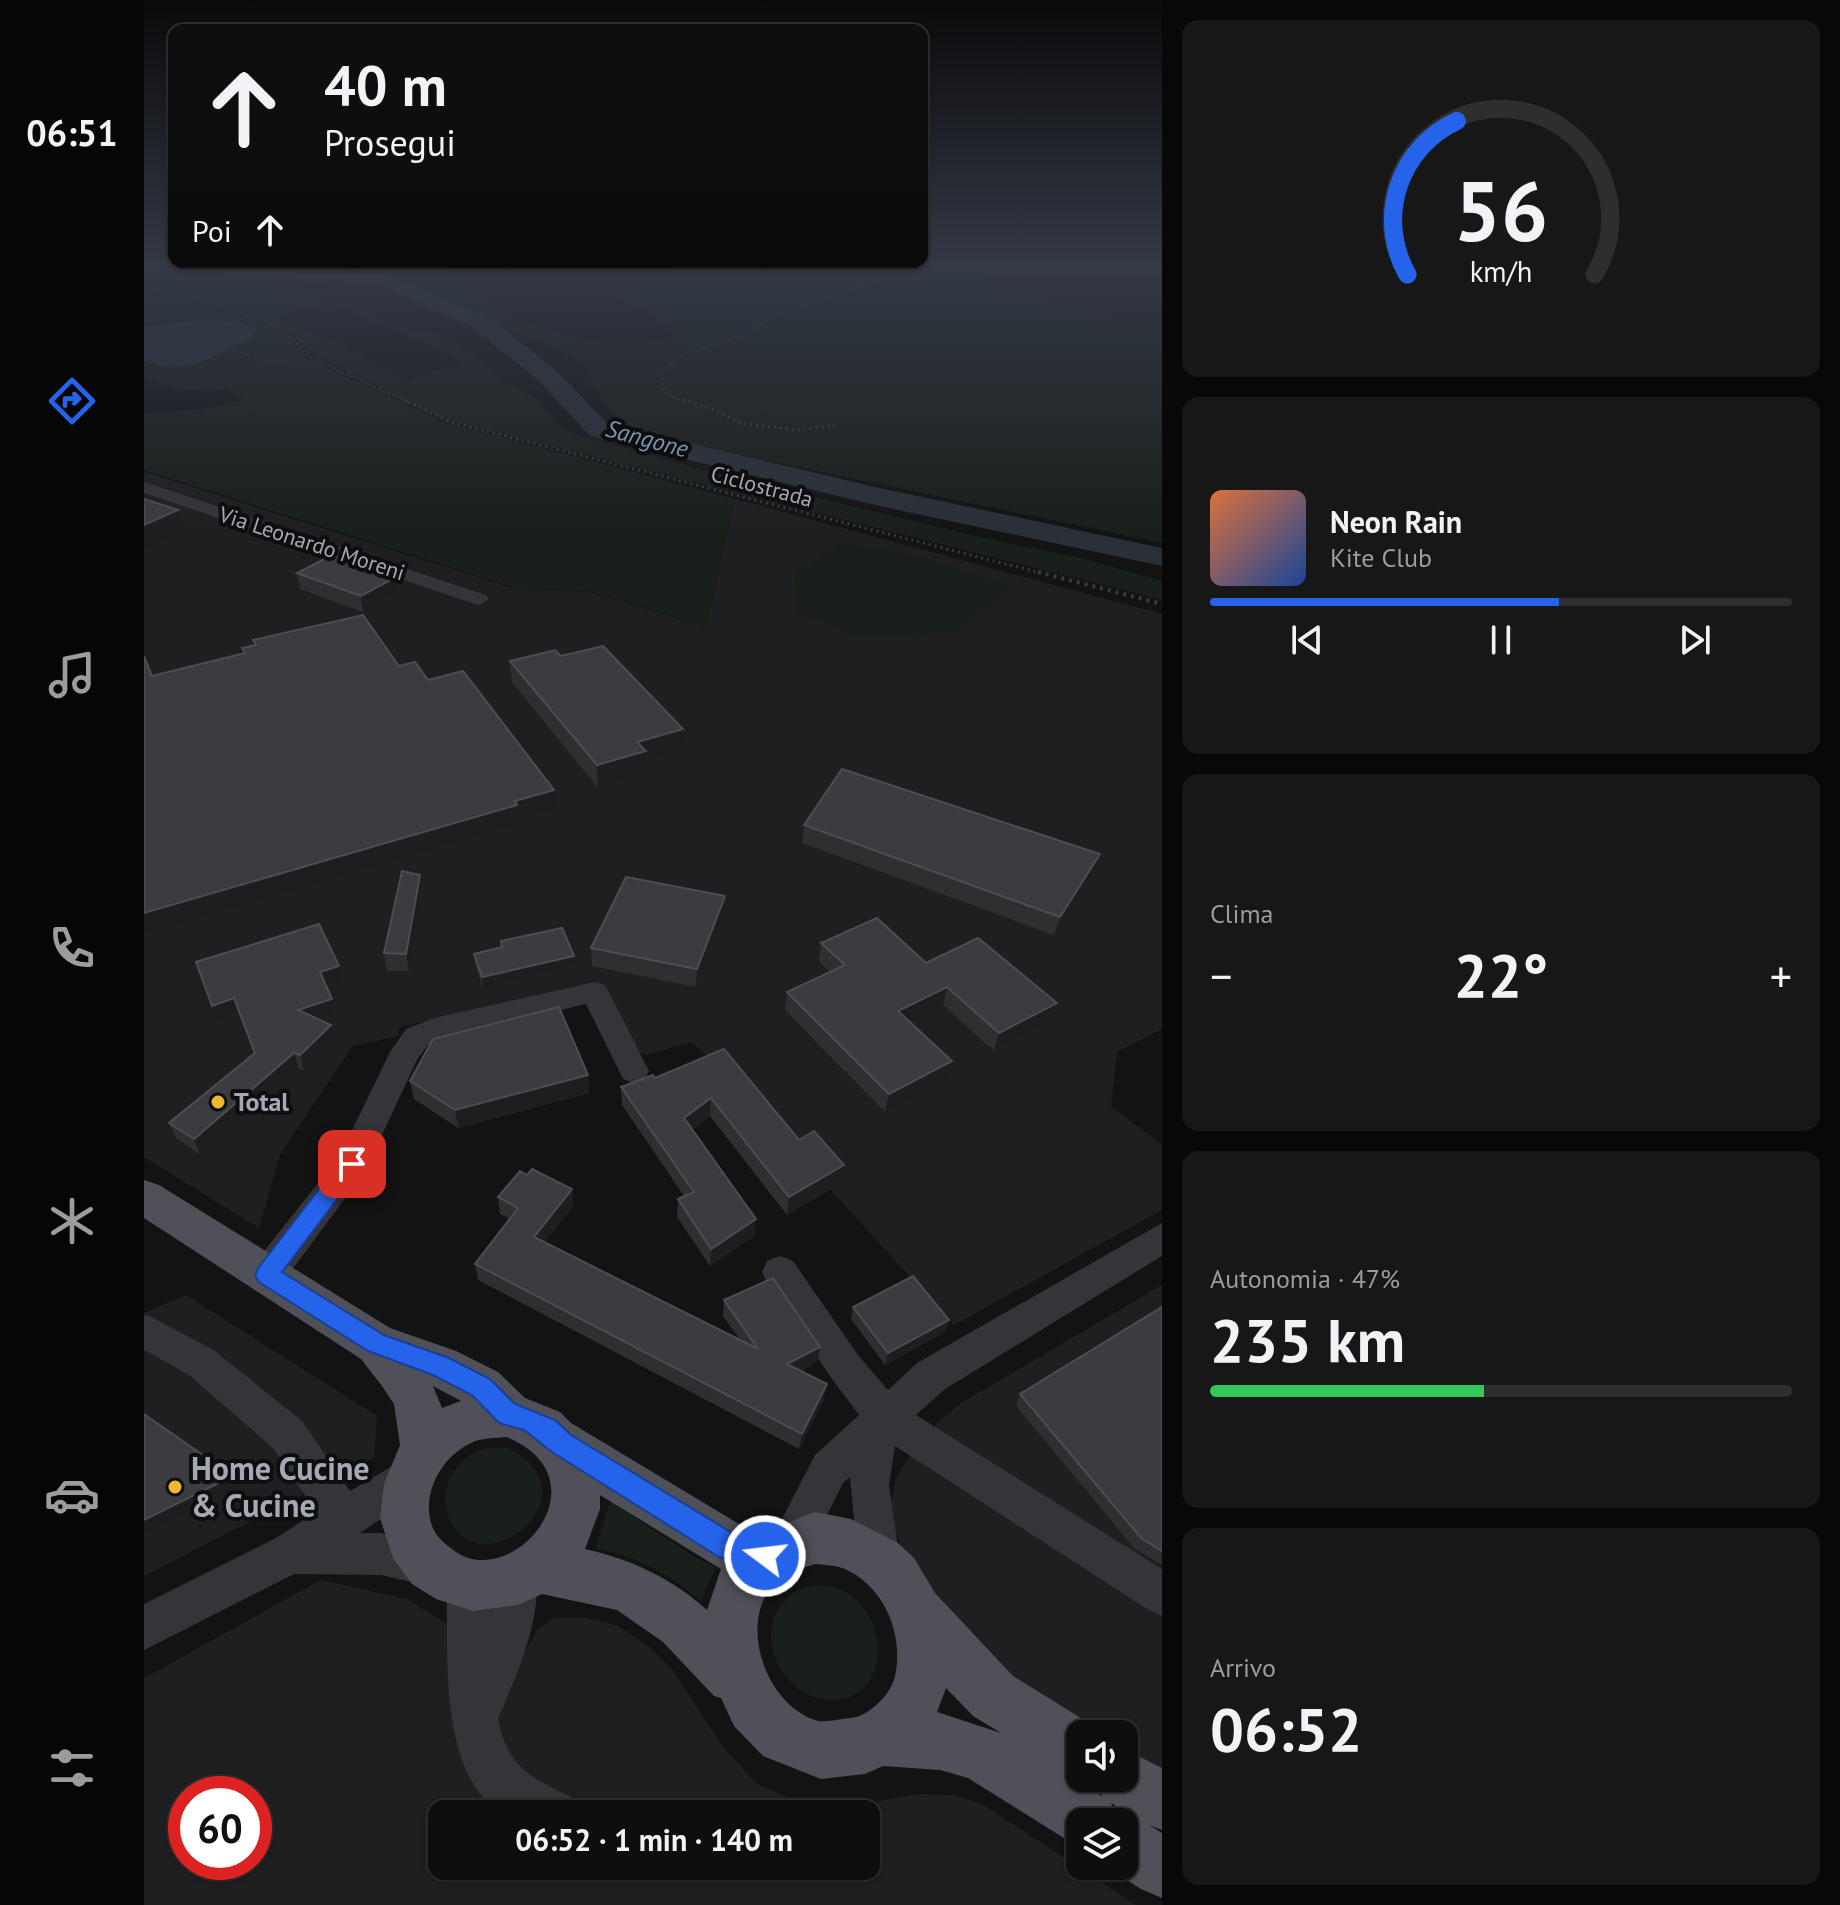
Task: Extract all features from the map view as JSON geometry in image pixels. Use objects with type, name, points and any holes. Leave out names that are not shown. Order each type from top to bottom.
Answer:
[{"type":"main road","points":[[144,1197],[376,1344],[440,1366],[481,1387],[508,1414]]},
{"type":"main road","points":[[376,1344],[413,1388],[423,1422],[418,1463],[405,1499],[406,1523],[414,1546],[488,1574],[588,1576],[644,1596],[693,1632],[737,1679],[757,1711],[784,1736],[818,1749],[852,1750],[883,1738],[908,1714],[922,1683],[925,1655],[921,1627],[895,1582]]},
{"type":"main road","points":[[418,1463],[442,1433],[463,1421],[485,1415],[508,1414],[528,1419],[546,1429],[561,1443],[729,1547],[778,1549],[815,1538],[840,1541],[863,1551],[895,1582],[953,1655],[993,1696],[1066,1741]]},
{"type":"main road","points":[[488,1574],[556,1550],[569,1530],[576,1507],[577,1484],[572,1462],[561,1443]]},
{"type":"main road","points":[[737,1679],[728,1644],[731,1609],[743,1579],[778,1549]]},
{"type":"main road","points":[[883,1738],[940,1741],[982,1754],[1067,1808]]},
{"type":"main road","points":[[1138,1786],[1162,1801]]},
{"type":"main road","points":[[1138,1853],[1162,1868]]},
{"type":"street","name":"Via Leonardo Moreni","points":[[144,487],[479,599]]},
{"type":"street","points":[[267,1275],[352,1164],[405,1052],[417,1037],[434,1029],[595,992],[634,1071]]},
{"type":"street","points":[[778,1549],[829,1469],[931,1376],[1162,1238]]},
{"type":"street","points":[[780,1272],[882,1420],[1162,1594]]},
{"type":"street","points":[[144,1333],[148,1332],[202,1363],[288,1435],[343,1516]]},
{"type":"street","points":[[882,1420],[869,1485],[895,1582]]},
{"type":"street","points":[[144,1628],[291,1553],[418,1463]]},
{"type":"street","points":[[291,1553],[381,1554],[488,1574],[474,1722],[484,1758],[509,1790],[528,1800]]},
{"type":"path","points":[[247,356],[264,363],[285,366],[320,362]]},
{"type":"path","name":"Ciclostrada","points":[[313,356],[454,423],[1162,604]]},
{"type":"path","points":[[680,356],[659,375],[667,395],[712,409],[739,423],[799,430],[836,425]]},
{"type":"shaded area","points":[[144,356],[214,356],[187,366],[159,366],[144,361]]},
{"type":"shaded area","points":[[213,356],[305,356],[442,422],[735,499],[706,626],[591,592],[512,587],[144,470],[144,413],[198,410],[243,400],[224,389],[183,389],[144,377],[144,361],[174,367]]},
{"type":"shaded area","points":[[318,356],[362,356],[408,380],[463,362],[450,356],[474,356],[503,381],[538,400],[557,424],[572,433],[702,470],[997,541],[1082,558],[1162,581],[1162,600],[459,423],[434,415]]},
{"type":"shaded area","points":[[569,356],[1162,356],[1162,543],[649,436],[619,422],[591,384],[589,369]]},
{"type":"shaded area","points":[[144,472],[510,587],[590,592],[705,626],[735,499],[1162,614],[1162,1029],[1117,1052],[1111,1106],[1162,1145],[1162,1210],[954,1325],[713,1061],[692,1042],[646,1055],[629,1049],[599,985],[399,1027],[398,1036],[353,1046],[280,1155],[259,1228],[144,1157]]},
{"type":"shaded area","points":[[840,543],[901,552],[1011,586],[961,631],[861,637],[797,612],[795,575]]},
{"type":"shaded area","points":[[1162,1285],[1162,1773],[1138,1758],[1138,1720],[1075,1720],[1002,1675],[906,1558],[889,1514],[896,1477],[923,1435],[961,1403]]},
{"type":"shaded area","points":[[186,1295],[377,1416],[374,1458],[144,1576],[144,1313]]},
{"type":"shaded area","points":[[486,1448],[508,1448],[534,1468],[542,1490],[538,1510],[524,1528],[505,1540],[483,1544],[463,1537],[449,1518],[446,1507],[447,1486],[451,1477],[473,1454]]},
{"type":"shaded area","points":[[610,1501],[696,1558],[716,1567],[701,1601],[652,1568],[626,1556],[596,1549]]},
{"type":"shaded area","points":[[321,1580],[407,1599],[450,1626],[511,1679],[536,1631],[554,1618],[588,1618],[618,1626],[648,1646],[674,1672],[722,1746],[756,1783],[792,1800],[428,1800],[428,1880],[880,1880],[880,1801],[917,1794],[954,1795],[982,1804],[1066,1859],[1066,1880],[1098,1880],[1136,1905],[144,1905],[144,1678]]},
{"type":"shaded area","points":[[818,1585],[839,1589],[862,1605],[877,1638],[878,1650],[871,1678],[862,1689],[846,1698],[825,1700],[806,1693],[790,1681],[778,1664],[772,1646],[772,1626],[779,1608],[797,1590]]},
{"type":"building","points":[[144,499],[178,510],[144,525]]},
{"type":"building","points":[[332,555],[396,577],[361,596],[297,573]]},
{"type":"building","points":[[363,615],[399,666],[415,662],[428,680],[463,671],[554,790],[515,801],[517,805],[144,913],[144,656],[152,676],[245,653],[242,648],[256,645],[253,640]]},
{"type":"building","points":[[603,646],[683,729],[637,742],[646,751],[597,765],[510,661],[555,650],[561,656]]},
{"type":"building","points":[[842,769],[1100,854],[1060,917],[804,825]]},
{"type":"building","points":[[402,871],[420,875],[406,954],[384,953]]},
{"type":"building","points":[[626,877],[725,896],[697,969],[591,948]]},
{"type":"building","points":[[877,918],[926,963],[978,938],[1057,1003],[999,1033],[947,987],[898,1011],[952,1061],[889,1094],[787,992],[845,965],[821,943]]},
{"type":"building","points":[[319,924],[339,966],[320,972],[332,999],[298,1010],[331,1025],[300,1055],[294,1053],[194,1139],[169,1123],[255,1053],[234,998],[212,1006],[196,962]]},
{"type":"building","points":[[562,928],[574,956],[482,977],[474,954],[502,947],[501,941]]},
{"type":"building","points":[[559,1007],[588,1075],[455,1110],[410,1081],[433,1039]]},
{"type":"building","points":[[724,1049],[799,1140],[814,1131],[844,1165],[789,1197],[711,1098],[684,1118],[756,1219],[711,1249],[678,1199],[694,1192],[621,1087],[653,1075],[655,1078]]},
{"type":"building","points":[[532,1169],[572,1189],[534,1237],[758,1349],[724,1300],[773,1278],[820,1347],[787,1364],[827,1384],[802,1434],[475,1264],[518,1208],[498,1197],[520,1171],[527,1175]]},
{"type":"building","points":[[913,1276],[949,1320],[888,1353],[853,1307]]},
{"type":"building","points":[[1162,1307],[1162,1551],[1141,1538],[1020,1394]]},
{"type":"building","points":[[144,1414],[233,1476],[144,1520]]},
{"type":"waterway","name":"Sangone","points":[[523,356],[547,375],[599,430],[875,496],[1162,557]]},
{"type":"place","name":"Total","points":[[218,1102]]},
{"type":"place","name":"Home Cucine & Cucine","points":[[175,1487]]},
{"type":"route","points":[[352,1164],[267,1275],[376,1344],[440,1366],[481,1387],[508,1414],[528,1419],[546,1429],[561,1443],[729,1547],[765,1556]]}]
